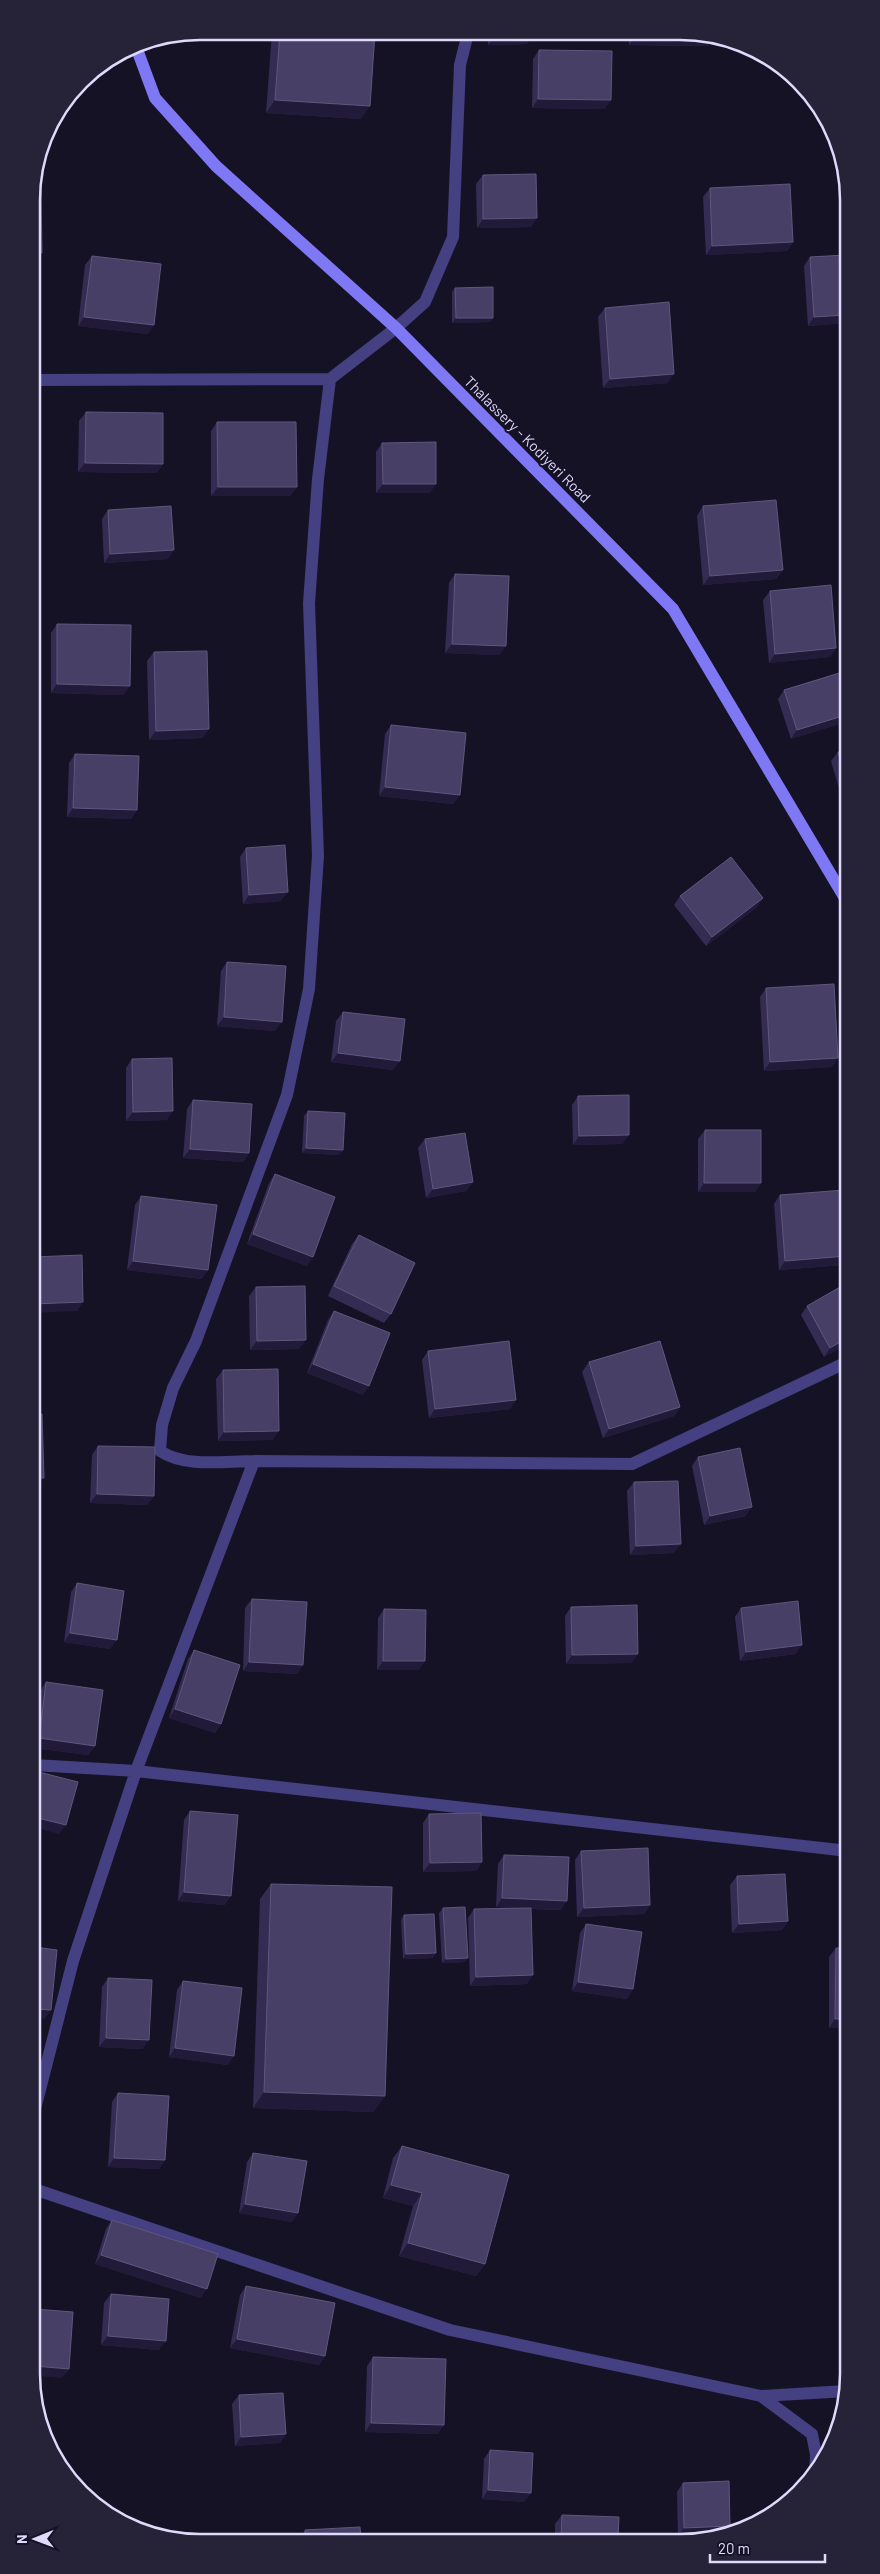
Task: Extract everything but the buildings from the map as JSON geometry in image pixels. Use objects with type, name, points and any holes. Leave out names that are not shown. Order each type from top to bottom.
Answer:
[{"type":"main road","name":"Thalassery - Kodiyeri Road","points":[[138,52],[155,98],[216,166],[396,328],[673,609],[840,890]]},
{"type":"street","points":[[40,380],[330,379],[396,328],[425,302],[453,237],[460,65],[466,40]]},
{"type":"street","points":[[330,379],[318,479],[309,603],[318,856],[309,989],[287,1094],[196,1341],[173,1388],[162,1425],[160,1451],[169,1457],[204,1462],[632,1464],[840,1365]]},
{"type":"street","points":[[40,2090],[73,1961],[136,1771],[254,1461]]},
{"type":"street","points":[[40,1765],[136,1771],[840,1850]]},
{"type":"street","points":[[40,2190],[450,2330],[761,2396],[839,2391]]},
{"type":"street","points":[[761,2396],[812,2434],[816,2459]]}]
